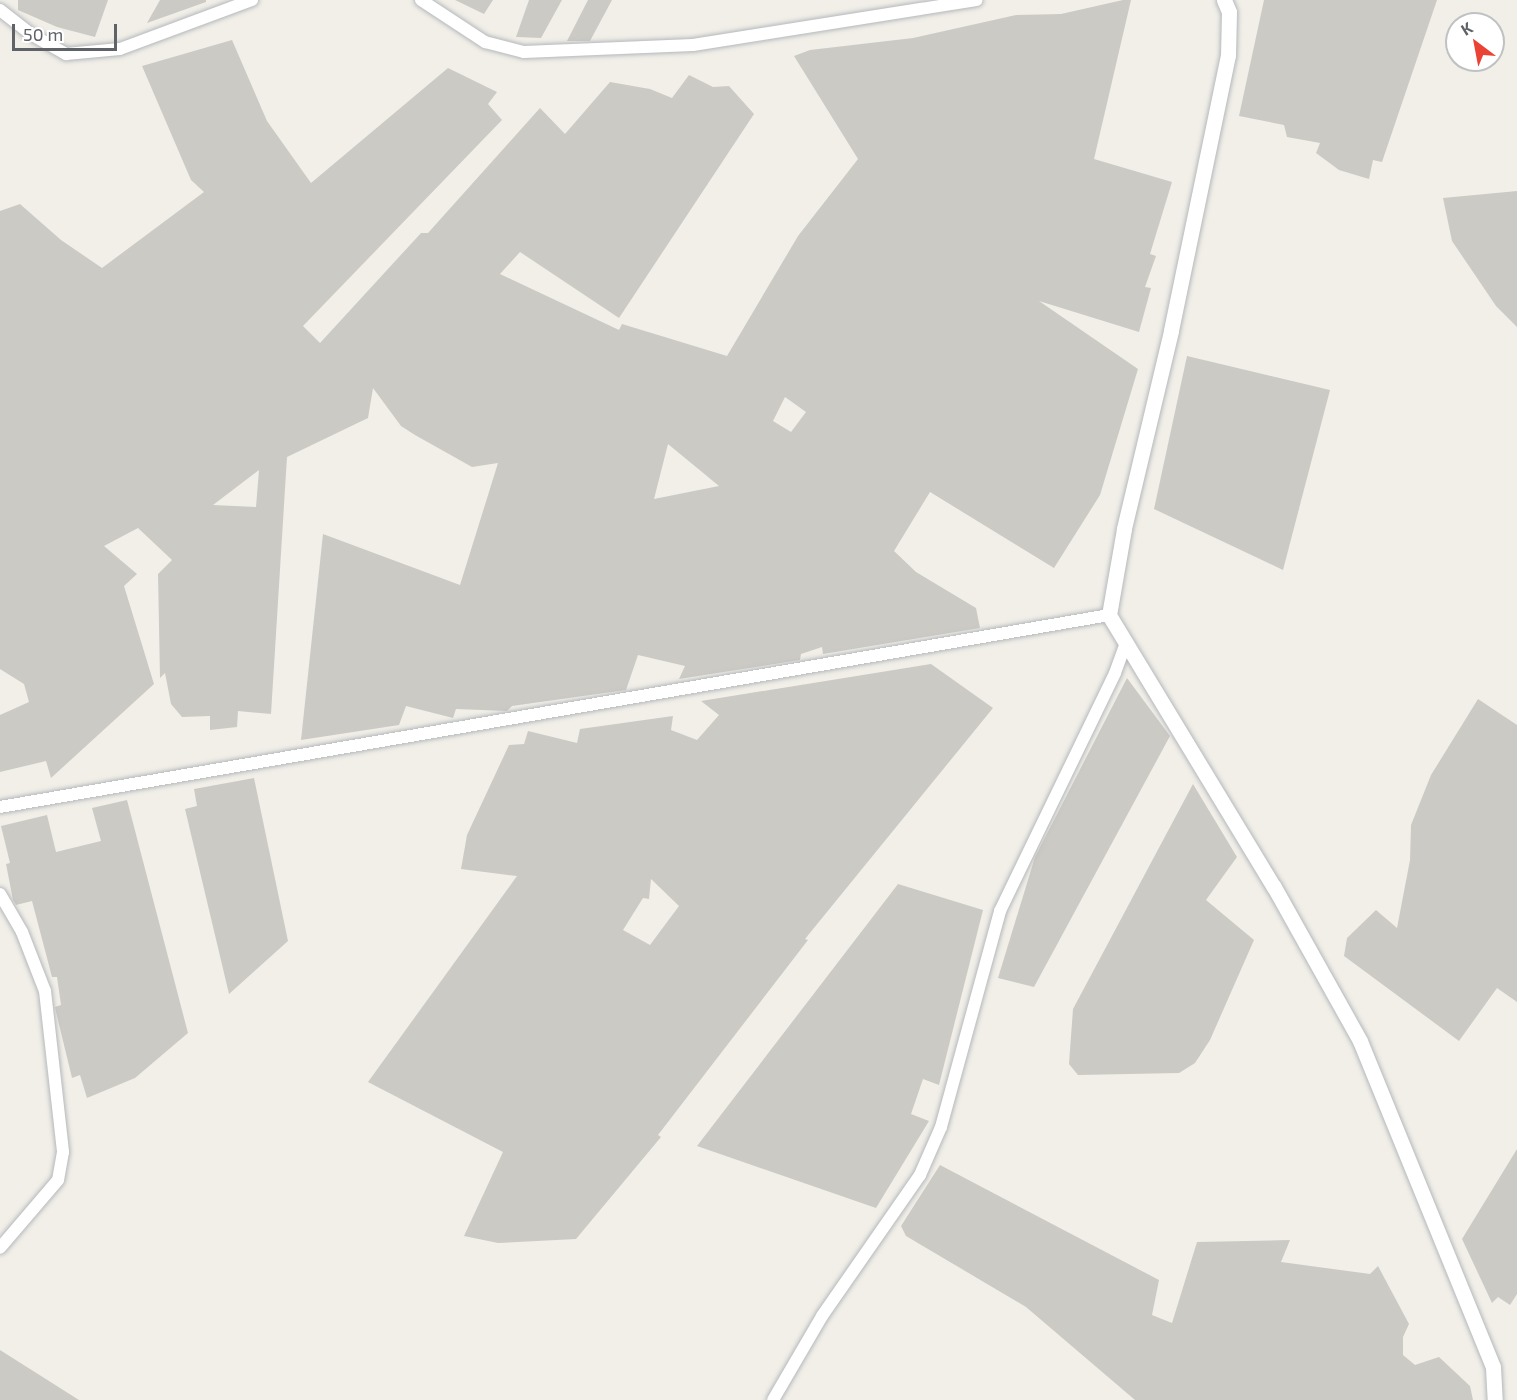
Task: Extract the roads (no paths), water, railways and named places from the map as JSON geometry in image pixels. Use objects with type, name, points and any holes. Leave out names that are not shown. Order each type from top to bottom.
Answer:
[{"type":"street","points":[[0,9],[29,33],[66,54],[120,49],[252,0]]},
{"type":"street","points":[[422,0],[485,42],[524,51],[693,45],[976,0]]},
{"type":"street","points":[[1224,0],[1229,12],[1228,55],[1171,331],[1124,529],[1109,615],[1274,888],[1360,1041],[1493,1367],[1495,1400]]},
{"type":"street","points":[[0,807],[1109,615]]},
{"type":"street","points":[[773,1400],[822,1316],[920,1176],[940,1127],[1000,910],[1115,673],[1126,642]]},
{"type":"street","points":[[0,894],[22,932],[45,991],[63,1152],[58,1180],[0,1248]]}]
